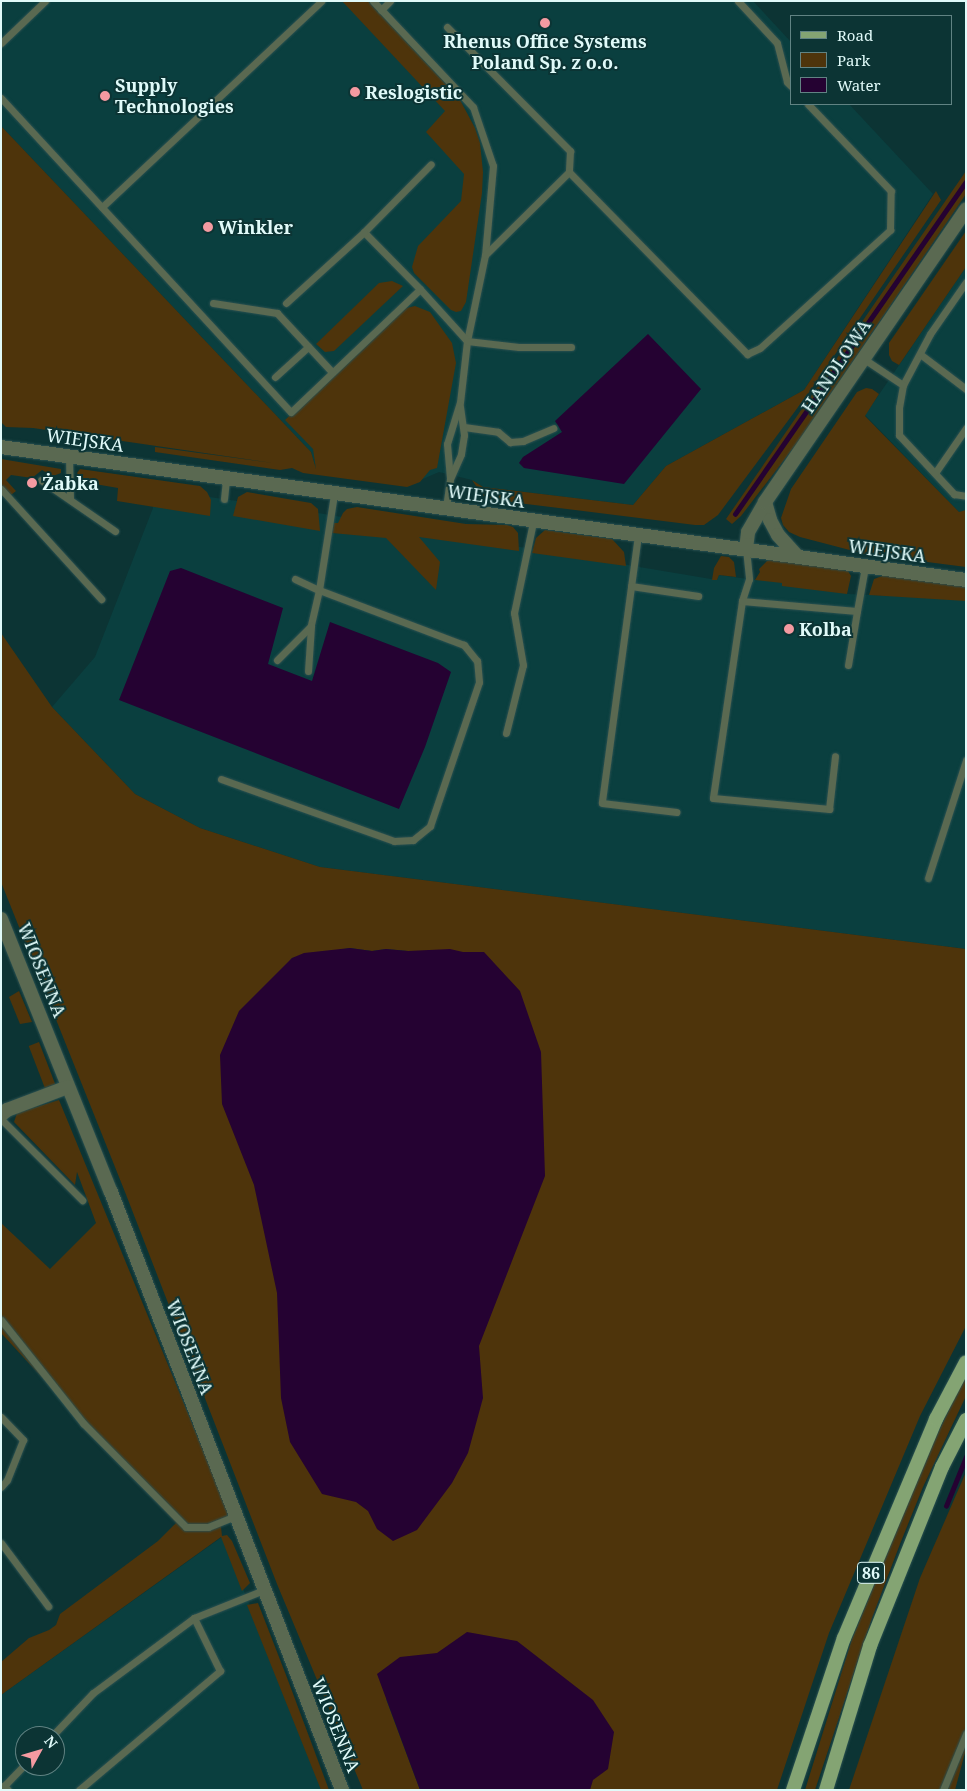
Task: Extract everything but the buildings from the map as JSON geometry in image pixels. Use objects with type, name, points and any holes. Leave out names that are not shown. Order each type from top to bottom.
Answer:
[{"type":"main road","name":"86","points":[[792,1790],[844,1638],[936,1419],[966,1362]]},
{"type":"main road","name":"86","points":[[826,1790],[870,1646],[942,1468],[966,1420]]},
{"type":"street","name":"HANDLOWA","points":[[746,549],[748,532],[765,502],[966,209]]},
{"type":"street","name":"WIEJSKA","points":[[1,447],[533,522],[746,549],[966,580]]},
{"type":"street","points":[[765,502],[770,520],[778,535],[797,556]]},
{"type":"street","name":"WIOSENNA","points":[[1,919],[342,1790]]},
{"type":"street","points":[[1,1117],[6,1110],[68,1087]]},
{"type":"lane","points":[[1,43],[45,1]]},
{"type":"lane","points":[[102,207],[321,1]]},
{"type":"lane","points":[[373,1],[473,107],[493,166],[485,255],[467,341],[460,402],[447,444],[450,479],[446,510]]},
{"type":"lane","points":[[381,10],[390,1]]},
{"type":"lane","points":[[738,1],[777,42],[787,82],[790,85]]},
{"type":"lane","points":[[448,27],[570,151],[569,172],[485,255]]},
{"type":"lane","points":[[1,98],[290,412],[420,289]]},
{"type":"lane","points":[[569,172],[747,354],[760,348],[890,230],[891,192],[809,105]]},
{"type":"lane","points":[[286,303],[364,232],[430,164]]},
{"type":"lane","points":[[364,232],[420,289],[467,341],[519,347],[571,347]]},
{"type":"lane","points":[[966,282],[920,354],[904,385],[899,407],[899,435],[954,494],[966,496]]},
{"type":"lane","points":[[213,303],[277,313],[332,372]]},
{"type":"lane","points":[[275,377],[308,347]]},
{"type":"lane","points":[[920,354],[966,389]]},
{"type":"lane","points":[[864,359],[904,385]]},
{"type":"lane","points":[[450,479],[461,454],[464,427],[460,402]]},
{"type":"lane","points":[[464,427],[498,432],[510,442],[523,441],[553,428]]},
{"type":"lane","points":[[935,473],[966,428]]},
{"type":"lane","points":[[69,457],[70,498]]},
{"type":"lane","points":[[224,499],[226,479]]},
{"type":"lane","points":[[41,480],[70,498],[115,531]]},
{"type":"lane","points":[[1,489],[102,599]]},
{"type":"lane","points":[[308,671],[311,626],[319,590],[334,494]]},
{"type":"lane","points":[[506,733],[523,665],[514,613],[533,522]]},
{"type":"lane","points":[[638,535],[602,803],[676,812]]},
{"type":"lane","points":[[746,549],[749,579],[742,601],[713,798],[829,809],[835,756]]},
{"type":"lane","points":[[848,666],[864,567]]},
{"type":"lane","points":[[221,779],[394,841],[414,840],[430,826],[479,682],[477,661],[464,645],[319,590],[295,579]]},
{"type":"lane","points":[[631,586],[698,596]]},
{"type":"lane","points":[[742,601],[857,611]]},
{"type":"lane","points":[[278,660],[311,626]]},
{"type":"lane","points":[[928,878],[966,760]]},
{"type":"lane","points":[[1,1117],[82,1200]]},
{"type":"lane","points":[[1,1320],[82,1423],[186,1527],[208,1527],[235,1516]]},
{"type":"lane","points":[[1,1417],[23,1440],[7,1480],[1,1487]]},
{"type":"lane","points":[[1,1543],[48,1606]]},
{"type":"lane","points":[[62,1726],[93,1693],[194,1618],[264,1590]]},
{"type":"lane","points":[[80,1790],[220,1670],[194,1618]]},
{"type":"lane","points":[[943,1790],[966,1734]]},
{"type":"lane","points":[[8,1790],[4,1786],[15,1774]]},
{"type":"shaded area","points":[[1,1],[753,1],[790,41],[790,105],[850,105],[933,194],[804,390],[666,466],[633,505],[483,487],[472,480],[439,472],[416,482],[316,469],[311,452],[1,126]]},
{"type":"shaded area","points":[[966,267],[966,511],[959,512],[865,415]]},
{"type":"shaded area","points":[[154,489],[312,512],[717,580],[719,575],[755,580],[765,565],[848,594],[966,599],[966,949],[320,867],[200,828],[135,794],[52,707],[95,657],[153,508]]},
{"type":"shaded area","points":[[222,1537],[325,1790],[1,1790],[1,1695]]},
{"type":"green space","points":[[342,1],[368,1],[459,98],[475,128],[480,143],[483,172],[482,193],[466,302],[461,311],[451,310],[414,273],[412,267],[418,246],[461,201],[464,174],[426,132],[445,111]]},
{"type":"green space","points":[[1,126],[311,452],[316,469],[313,449],[285,420],[402,309],[415,306],[430,312],[452,343],[456,363],[437,468],[430,470],[420,482],[407,487],[303,473],[292,468],[280,470],[155,452],[155,447],[273,463],[33,428],[6,427],[1,422]]},
{"type":"green space","points":[[966,171],[966,194],[797,443],[741,516],[732,524],[726,519]]},
{"type":"green space","points":[[936,191],[941,200],[810,391],[718,515],[704,525],[495,500],[486,498],[472,480],[483,487],[633,505],[666,466],[804,390]]},
{"type":"green space","points":[[966,231],[966,267],[899,365],[892,361],[889,355],[889,343]]},
{"type":"green space","points":[[392,281],[403,286],[334,351],[325,352],[316,344],[379,283]]},
{"type":"green space","points":[[866,388],[872,389],[879,394],[865,416],[959,512],[966,510],[966,567],[865,554],[800,537],[789,532],[783,525],[781,518],[791,489],[857,392]]},
{"type":"green space","points":[[1,459],[61,469],[61,473],[53,476],[42,470],[32,478],[11,475],[6,480],[16,491],[11,495],[1,485]]},
{"type":"green space","points":[[80,469],[200,486],[207,492],[211,500],[210,516],[117,501],[118,488],[83,482],[77,473]]},
{"type":"green space","points":[[247,492],[311,503],[318,509],[320,531],[233,516],[238,497]]},
{"type":"green space","points":[[357,507],[466,524],[507,525],[513,527],[518,533],[519,551],[419,537],[440,562],[436,590],[386,538],[332,533],[334,523],[338,523],[343,513],[347,509]]},
{"type":"green space","points":[[545,530],[612,539],[624,552],[626,566],[532,553],[536,538]]},
{"type":"green space","points":[[721,556],[729,557],[734,562],[736,577],[719,575],[717,580],[712,580],[714,568]]},
{"type":"green space","points":[[773,559],[848,571],[851,576],[847,594],[782,586],[782,583],[755,580],[760,572],[759,569],[767,561]]},
{"type":"green space","points":[[885,575],[966,587],[966,601],[869,595],[874,579]]},
{"type":"green space","points":[[1,633],[52,707],[135,794],[200,828],[320,867],[966,949],[966,1326],[920,1416],[829,1633],[777,1790],[579,1790],[386,1699],[420,1790],[363,1790],[277,1584],[125,1192],[1,882]],"holes":[[[350,948],[372,951],[386,949],[408,951],[286,966],[292,958]]]},
{"type":"green space","points":[[19,991],[32,1022],[20,1024],[9,997]]},
{"type":"green space","points":[[39,1042],[55,1084],[45,1088],[29,1046]]},
{"type":"green space","points":[[59,1100],[231,1518],[221,1527],[222,1536],[227,1535],[232,1541],[250,1583],[242,1591],[221,1537],[1,1695],[1,1662],[29,1638],[56,1625],[60,1614],[158,1541],[176,1523],[1,1333],[1,1223],[50,1269],[96,1223],[77,1172],[75,1185],[14,1122],[17,1113]]},
{"type":"green space","points":[[966,1374],[966,1396],[923,1487],[900,1544],[872,1618],[815,1790],[805,1790],[852,1639],[927,1456]]},
{"type":"green space","points":[[966,1472],[966,1749],[955,1790],[849,1790],[920,1578]]},
{"type":"green space","points":[[258,1603],[329,1790],[321,1790],[247,1605]]},
{"type":"water","points":[[648,334],[701,389],[624,484],[524,468],[519,463],[523,457],[562,432],[555,421]]},
{"type":"water","points":[[181,568],[283,608],[268,664],[312,681],[330,622],[438,663],[451,672],[425,747],[399,809],[119,700],[170,571]]},
{"type":"water","points":[[350,948],[372,951],[386,949],[408,951],[450,949],[463,952],[484,952],[520,991],[541,1052],[545,1176],[479,1346],[483,1398],[468,1453],[452,1483],[417,1530],[393,1541],[377,1529],[368,1511],[356,1502],[322,1494],[290,1442],[281,1398],[277,1293],[254,1185],[222,1104],[220,1055],[239,1011],[292,958],[304,953]]},
{"type":"water","points":[[467,1632],[517,1641],[593,1700],[614,1732],[608,1769],[593,1780],[590,1790],[420,1790],[377,1674],[400,1657],[437,1653]]},
{"type":"waterway","points":[[735,514],[966,182]]},
{"type":"waterway","points":[[946,1506],[966,1457]]},
{"type":"place","name":"Rhenus Office Systems Poland Sp. z o.o.","points":[[545,23]]},
{"type":"place","name":"Reslogistic","points":[[355,92]]},
{"type":"place","name":"Supply Technologies","points":[[105,96]]},
{"type":"place","name":"Winkler","points":[[208,227]]},
{"type":"place","name":"Żabka","points":[[32,483]]},
{"type":"place","name":"Kolba","points":[[789,629]]}]
